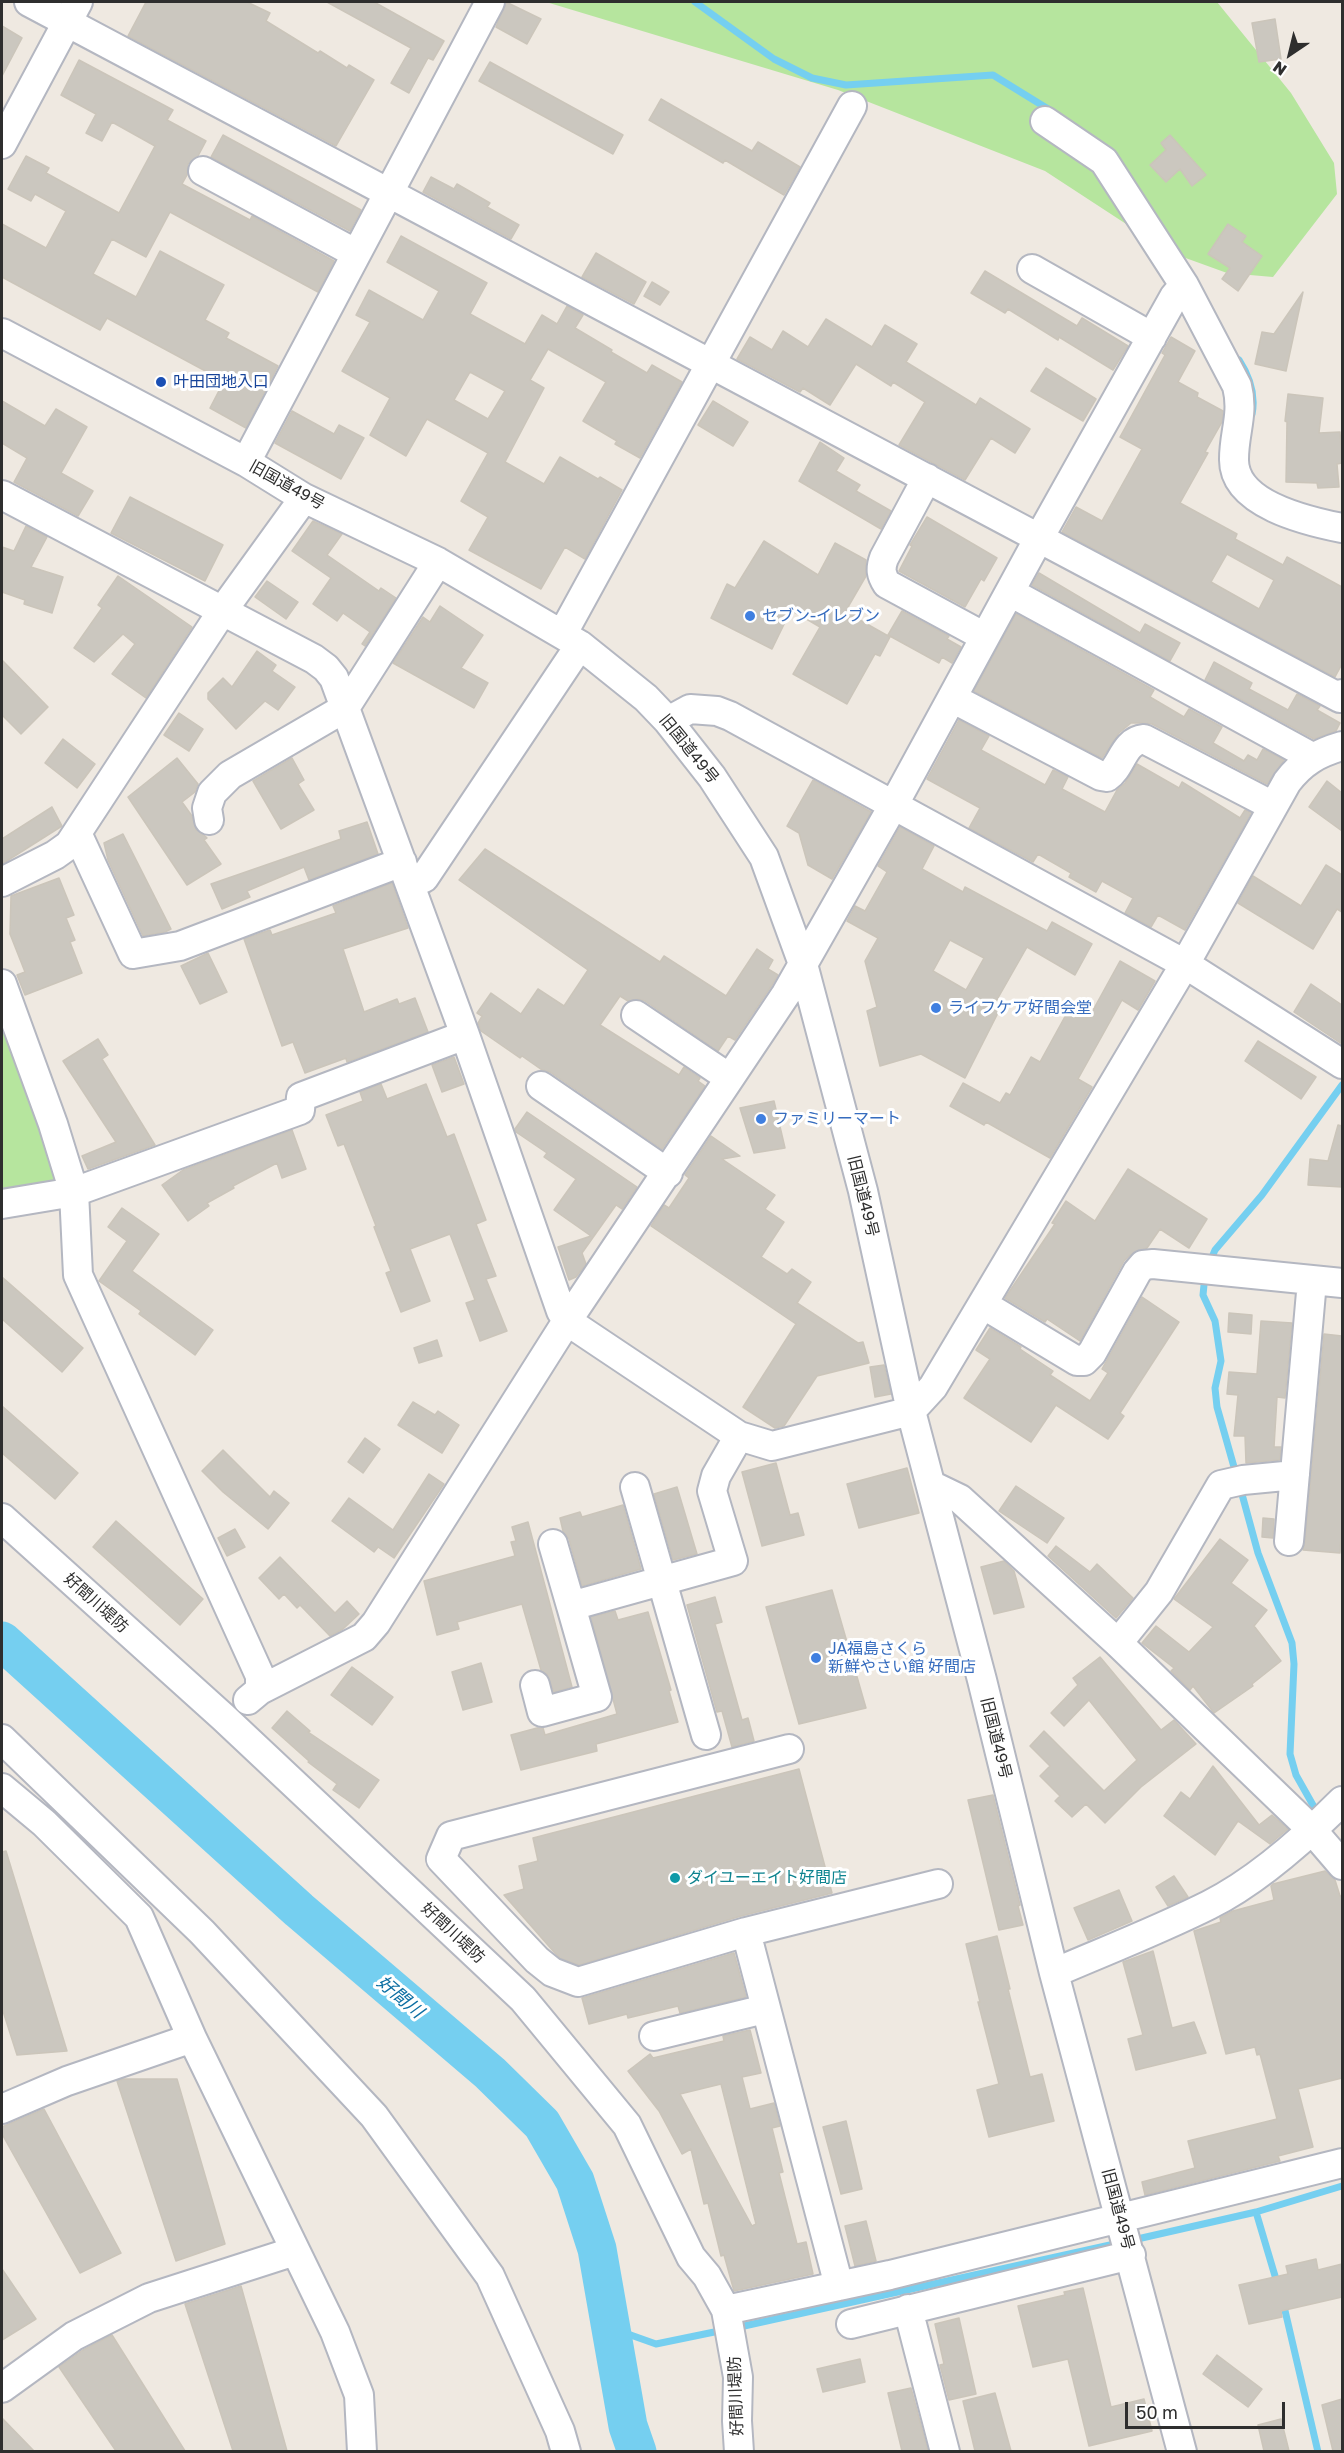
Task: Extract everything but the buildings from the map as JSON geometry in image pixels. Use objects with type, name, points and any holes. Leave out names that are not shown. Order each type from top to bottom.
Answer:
[{"type":"street","points":[[29,2],[73,12],[388,192],[1340,698],[1342,694]]},
{"type":"street","points":[[246,462],[490,2]]},
{"type":"street","points":[[2,144],[73,12]]},
{"type":"street","points":[[77,833],[134,954],[180,946],[406,873],[424,878],[571,639],[711,365],[852,106]]},
{"type":"street","points":[[1045,121],[1104,161],[1184,285],[1238,388],[1241,404],[1234,459],[1235,474],[1239,482],[1250,493],[1266,503],[1323,524],[1342,528]]},
{"type":"street","points":[[203,171],[355,253]]},
{"type":"street","points":[[1032,270],[1152,337]]},
{"type":"street","points":[[2,984],[53,1124],[74,1192],[78,1275],[260,1676],[254,1695],[364,1637],[376,1623],[567,1321],[668,1173],[728,1077],[786,994],[893,806],[1038,538],[1184,285]]},
{"type":"street","name":"旧国道49号","points":[[2,333],[246,462],[304,498],[438,562],[571,639],[630,684],[668,722],[712,777],[764,857],[803,964],[863,1191],[912,1411],[1054,1973],[1182,2451]]},
{"type":"street","points":[[927,478],[884,558],[881,566],[883,578],[887,584],[985,637]]},
{"type":"street","points":[[2,495],[223,610],[327,668],[334,678],[465,1035],[561,1311],[567,1321],[739,1436],[772,1446],[912,1411],[933,1387],[984,1305],[1185,964],[1273,806],[1297,769],[1312,757],[1342,746]]},
{"type":"street","points":[[2,882],[55,855],[69,845],[223,610],[304,498]]},
{"type":"street","points":[[209,820],[207,808],[212,793],[230,775],[345,708],[438,562]]},
{"type":"street","points":[[1010,592],[1312,757]]},
{"type":"street","points":[[952,698],[1101,776],[1107,777],[1112,774],[1133,742],[1143,739],[1273,806]]},
{"type":"street","points":[[668,722],[690,709],[717,711],[730,716],[1185,964],[1342,1064]]},
{"type":"street","points":[[636,1015],[728,1077]]},
{"type":"street","points":[[2,1204],[74,1192],[300,1110],[301,1097],[465,1035]]},
{"type":"street","points":[[541,1086],[668,1173]]},
{"type":"street","points":[[984,1305],[1077,1361],[1084,1361],[1092,1353],[1143,1265],[1209,1269],[1342,1283]]},
{"type":"street","points":[[1289,1541],[1312,1281]]},
{"type":"street","points":[[571,1606],[733,1561],[712,1491],[716,1476],[739,1436]]},
{"type":"street","points":[[1118,1643],[1159,1592],[1216,1491],[1235,1482],[1295,1475]]},
{"type":"street","points":[[931,1485],[960,1498],[1118,1643],[1324,1818],[1342,1865]]},
{"type":"street","points":[[635,1487],[706,1735]]},
{"type":"street","name":"好間川堤防","points":[[2,1518],[224,1717],[523,1999],[627,2125],[691,2257],[707,2276],[726,2312],[738,2377],[739,2451]]},
{"type":"street","points":[[535,1685],[542,1712],[597,1697],[554,1544]]},
{"type":"street","points":[[2,1739],[202,1932],[374,2116],[490,2276],[560,2431],[566,2451]]},
{"type":"street","points":[[789,1749],[451,1836],[441,1859],[537,1960],[552,1972],[579,1982],[746,1932],[938,1884]]},
{"type":"street","points":[[2,1788],[44,1823],[139,1917],[192,2038],[334,2332],[359,2395],[362,2451]]},
{"type":"street","points":[[1054,1973],[1210,1904],[1248,1881],[1324,1818]]},
{"type":"street","points":[[746,1932],[838,2286]]},
{"type":"street","points":[[654,2036],[765,2009]]},
{"type":"street","points":[[2,2109],[67,2081],[192,2038]]},
{"type":"street","points":[[850,2324],[908,2310],[1342,2163]]},
{"type":"street","points":[[726,2312],[838,2286],[1126,2237]]},
{"type":"street","points":[[2,2388],[74,2336],[149,2298],[295,2252]]},
{"type":"street","points":[[908,2310],[945,2451]]},
{"type":"green space","points":[[546,2],[1217,2],[1291,93],[1334,163],[1337,194],[1273,277],[1227,273],[1169,252],[1045,171],[838,90]]},
{"type":"green space","points":[[7,1019],[57,1182],[2,1190],[2,1021]]},
{"type":"waterway","points":[[695,2],[774,59],[812,78],[846,85],[993,75],[1053,112]]},
{"type":"waterway","points":[[1239,360],[1251,386],[1252,414]]},
{"type":"waterway","points":[[1210,1262],[1215,1250],[1262,1195],[1342,1085]]},
{"type":"waterway","points":[[1205,1275],[1203,1295],[1215,1321],[1221,1361],[1215,1388],[1217,1407],[1236,1474]]},
{"type":"waterway","points":[[1240,1487],[1258,1553],[1292,1643],[1294,1664],[1290,1754],[1296,1775],[1318,1814]]},
{"type":"waterway","name":"好間川","points":[[2,1641],[299,1910],[490,2073],[542,2124],[575,2181],[597,2249],[628,2426],[637,2452]]},
{"type":"waterway","points":[[1133,2240],[1256,2212],[1342,2186]]},
{"type":"waterway","points":[[1256,2212],[1278,2286]]},
{"type":"waterway","points":[[735,2328],[1119,2243]]},
{"type":"waterway","points":[[1283,2302],[1318,2452]]},
{"type":"waterway","points":[[611,2328],[656,2344],[724,2330]]},
{"type":"place","name":"叶田団地入口","points":[[161,382]]},
{"type":"place","name":"セブン-イレブン","points":[[750,616]]},
{"type":"place","name":"ライフケア好間会堂","points":[[936,1008]]},
{"type":"place","name":"ファミリーマート","points":[[761,1119]]},
{"type":"place","name":"JA福島さくら 新鮮やさい館 好間店","points":[[816,1658]]},
{"type":"place","name":"ダイユーエイト好間店","points":[[675,1878]]}]
